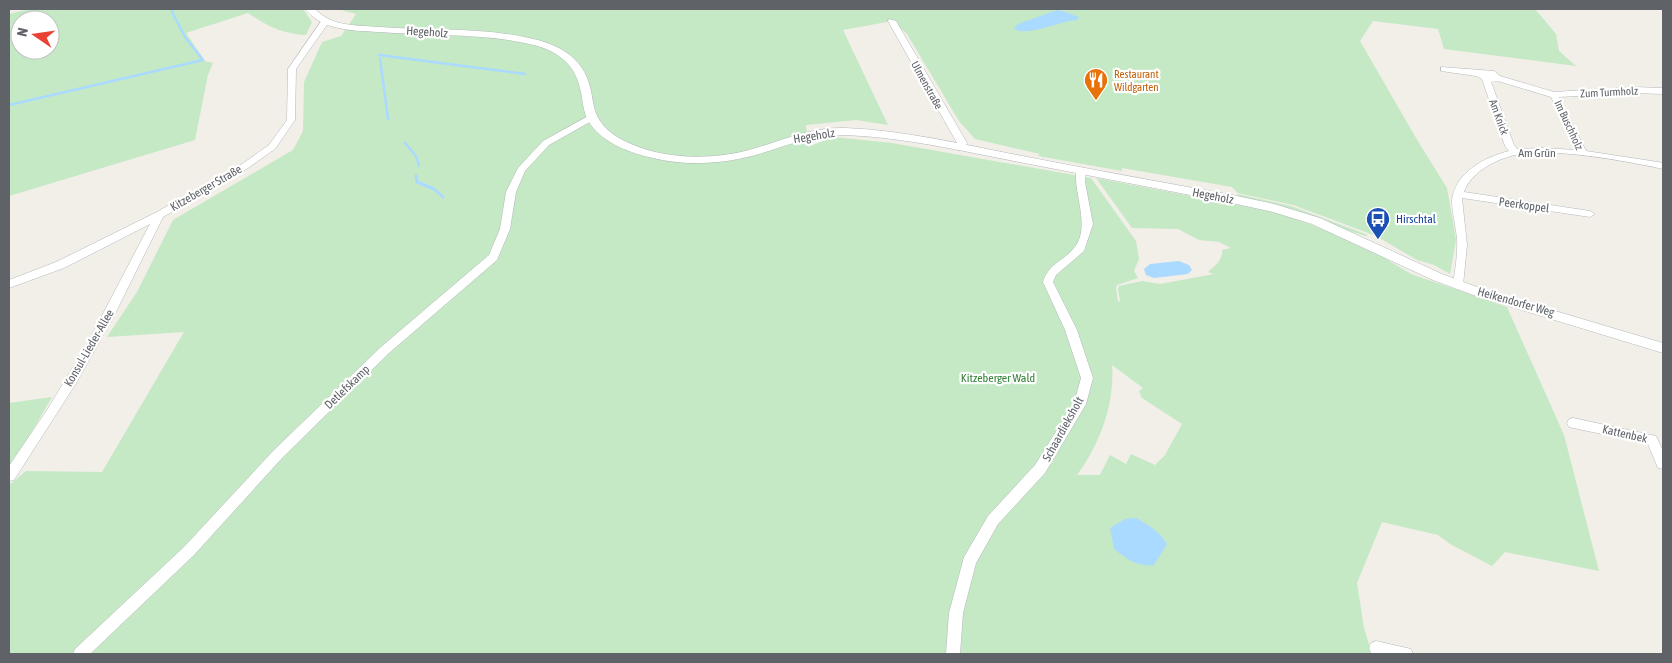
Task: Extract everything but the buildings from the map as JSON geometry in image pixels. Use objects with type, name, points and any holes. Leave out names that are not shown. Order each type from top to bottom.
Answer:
[{"type":"street","name":"Hegeholz","points":[[310,9],[325,22],[353,28],[502,37],[540,44],[564,54],[581,71],[585,81],[592,117],[607,134],[622,144],[661,156],[686,159],[731,157],[803,136],[836,132],[876,134],[961,148],[1278,209],[1333,228],[1373,246]]},
{"type":"street","name":"Ulmenstraße","points":[[892,21],[962,143],[961,148]]},
{"type":"street","name":"Kitzeberger Straße","points":[[9,284],[60,265],[159,215],[244,166],[272,147],[291,120],[292,69],[325,22]]},
{"type":"street","points":[[1444,69],[1483,77]]},
{"type":"street","name":"Im Buschholz","points":[[1483,77],[1486,72],[1494,74],[1497,78],[1554,95],[1583,154]]},
{"type":"street","name":"Am Knick","points":[[1483,77],[1510,146],[1515,152]]},
{"type":"street","name":"Zum Turmholz","points":[[1554,95],[1634,90],[1663,91]]},
{"type":"street","name":"Detlefskamp","points":[[80,654],[189,551],[278,454],[385,350],[493,257],[504,230],[511,192],[521,170],[546,143],[592,117]]},
{"type":"street","name":"Am Grün","points":[[1458,194],[1461,185],[1481,167],[1495,159],[1515,152],[1583,154],[1663,166]]},
{"type":"street","name":"Schaardieksholt","points":[[953,654],[956,613],[969,561],[993,520],[1040,469],[1080,404],[1087,378],[1071,330],[1048,282],[1051,273],[1080,249],[1088,224],[1080,182],[1081,171]]},
{"type":"street","points":[[1458,194],[1457,204],[1462,241],[1458,285]]},
{"type":"street","name":"Peerkoppel","points":[[1458,194],[1590,214]]},
{"type":"street","name":"Konsul-Lieder-Allee","points":[[9,476],[34,441],[117,300],[159,215]]},
{"type":"street","name":"Heikendorfer Weg","points":[[1373,246],[1424,272],[1458,285],[1612,330],[1663,348]]},
{"type":"street","name":"Kattenbek","points":[[1573,423],[1652,440],[1663,464]]},
{"type":"street","points":[[1376,648],[1406,654]]},
{"type":"green space","points":[[30,9],[303,9],[312,22],[306,35],[290,33],[262,22],[248,13],[186,33],[205,61],[213,63],[208,75],[195,140],[9,196],[9,14],[10,60],[60,60],[60,10],[26,10]]},
{"type":"green space","name":"Kitzeberger Wald","points":[[338,9],[1535,9],[1556,34],[1559,51],[1576,66],[1444,49],[1438,29],[1373,21],[1360,41],[1447,188],[1456,240],[1450,274],[1434,265],[1417,260],[1376,236],[1293,205],[1238,193],[1232,187],[1122,168],[1122,171],[1038,156],[1040,154],[975,139],[959,121],[907,34],[892,21],[843,30],[888,125],[856,120],[806,125],[808,147],[833,137],[892,143],[1091,178],[1136,241],[1139,259],[1134,271],[1138,278],[1117,285],[1118,302],[1120,301],[1119,286],[1142,281],[1160,284],[1214,274],[1208,272],[1220,260],[1222,250],[1231,248],[1219,242],[1199,240],[1178,229],[1132,228],[1096,178],[1280,213],[1371,250],[1411,274],[1507,307],[1564,435],[1599,571],[1505,552],[1492,566],[1450,544],[1438,535],[1382,522],[1357,583],[1364,628],[1372,654],[9,654],[9,485],[26,471],[102,472],[184,332],[107,337],[137,292],[173,220],[293,150],[303,131],[304,82],[322,42],[341,36],[356,14]],"holes":[[[1112,365],[1143,388],[1139,391],[1142,398],[1182,424],[1165,455],[1155,465],[1131,454],[1126,464],[1110,455],[1100,475],[1077,475],[1093,450],[1104,423],[1111,394]]]},
{"type":"green space","points":[[1238,194],[1291,206],[1368,235],[1366,236],[1237,197]]},
{"type":"green space","points":[[52,397],[13,464],[9,473],[9,403]]},
{"type":"water","points":[[1057,10],[1079,17],[1077,20],[1036,30],[1020,31],[1014,29],[1018,24]]},
{"type":"water","points":[[1179,261],[1189,265],[1192,270],[1188,274],[1154,278],[1146,275],[1144,269],[1150,264]]},
{"type":"water","points":[[1136,518],[1154,529],[1167,544],[1154,565],[1137,563],[1114,549],[1110,528],[1125,519]]},
{"type":"waterway","points":[[9,105],[203,60],[185,37],[172,12],[173,9]]},
{"type":"waterway","points":[[379,55],[525,74]]},
{"type":"waterway","points":[[380,59],[388,119]]},
{"type":"waterway","points":[[405,143],[416,156],[419,166]]},
{"type":"waterway","points":[[416,176],[417,182],[434,189],[443,197]]},
{"type":"place","name":"Restaurant Wildgarten","points":[[1096,101]]},
{"type":"place","name":"Hirschtal","points":[[1378,240]]}]
